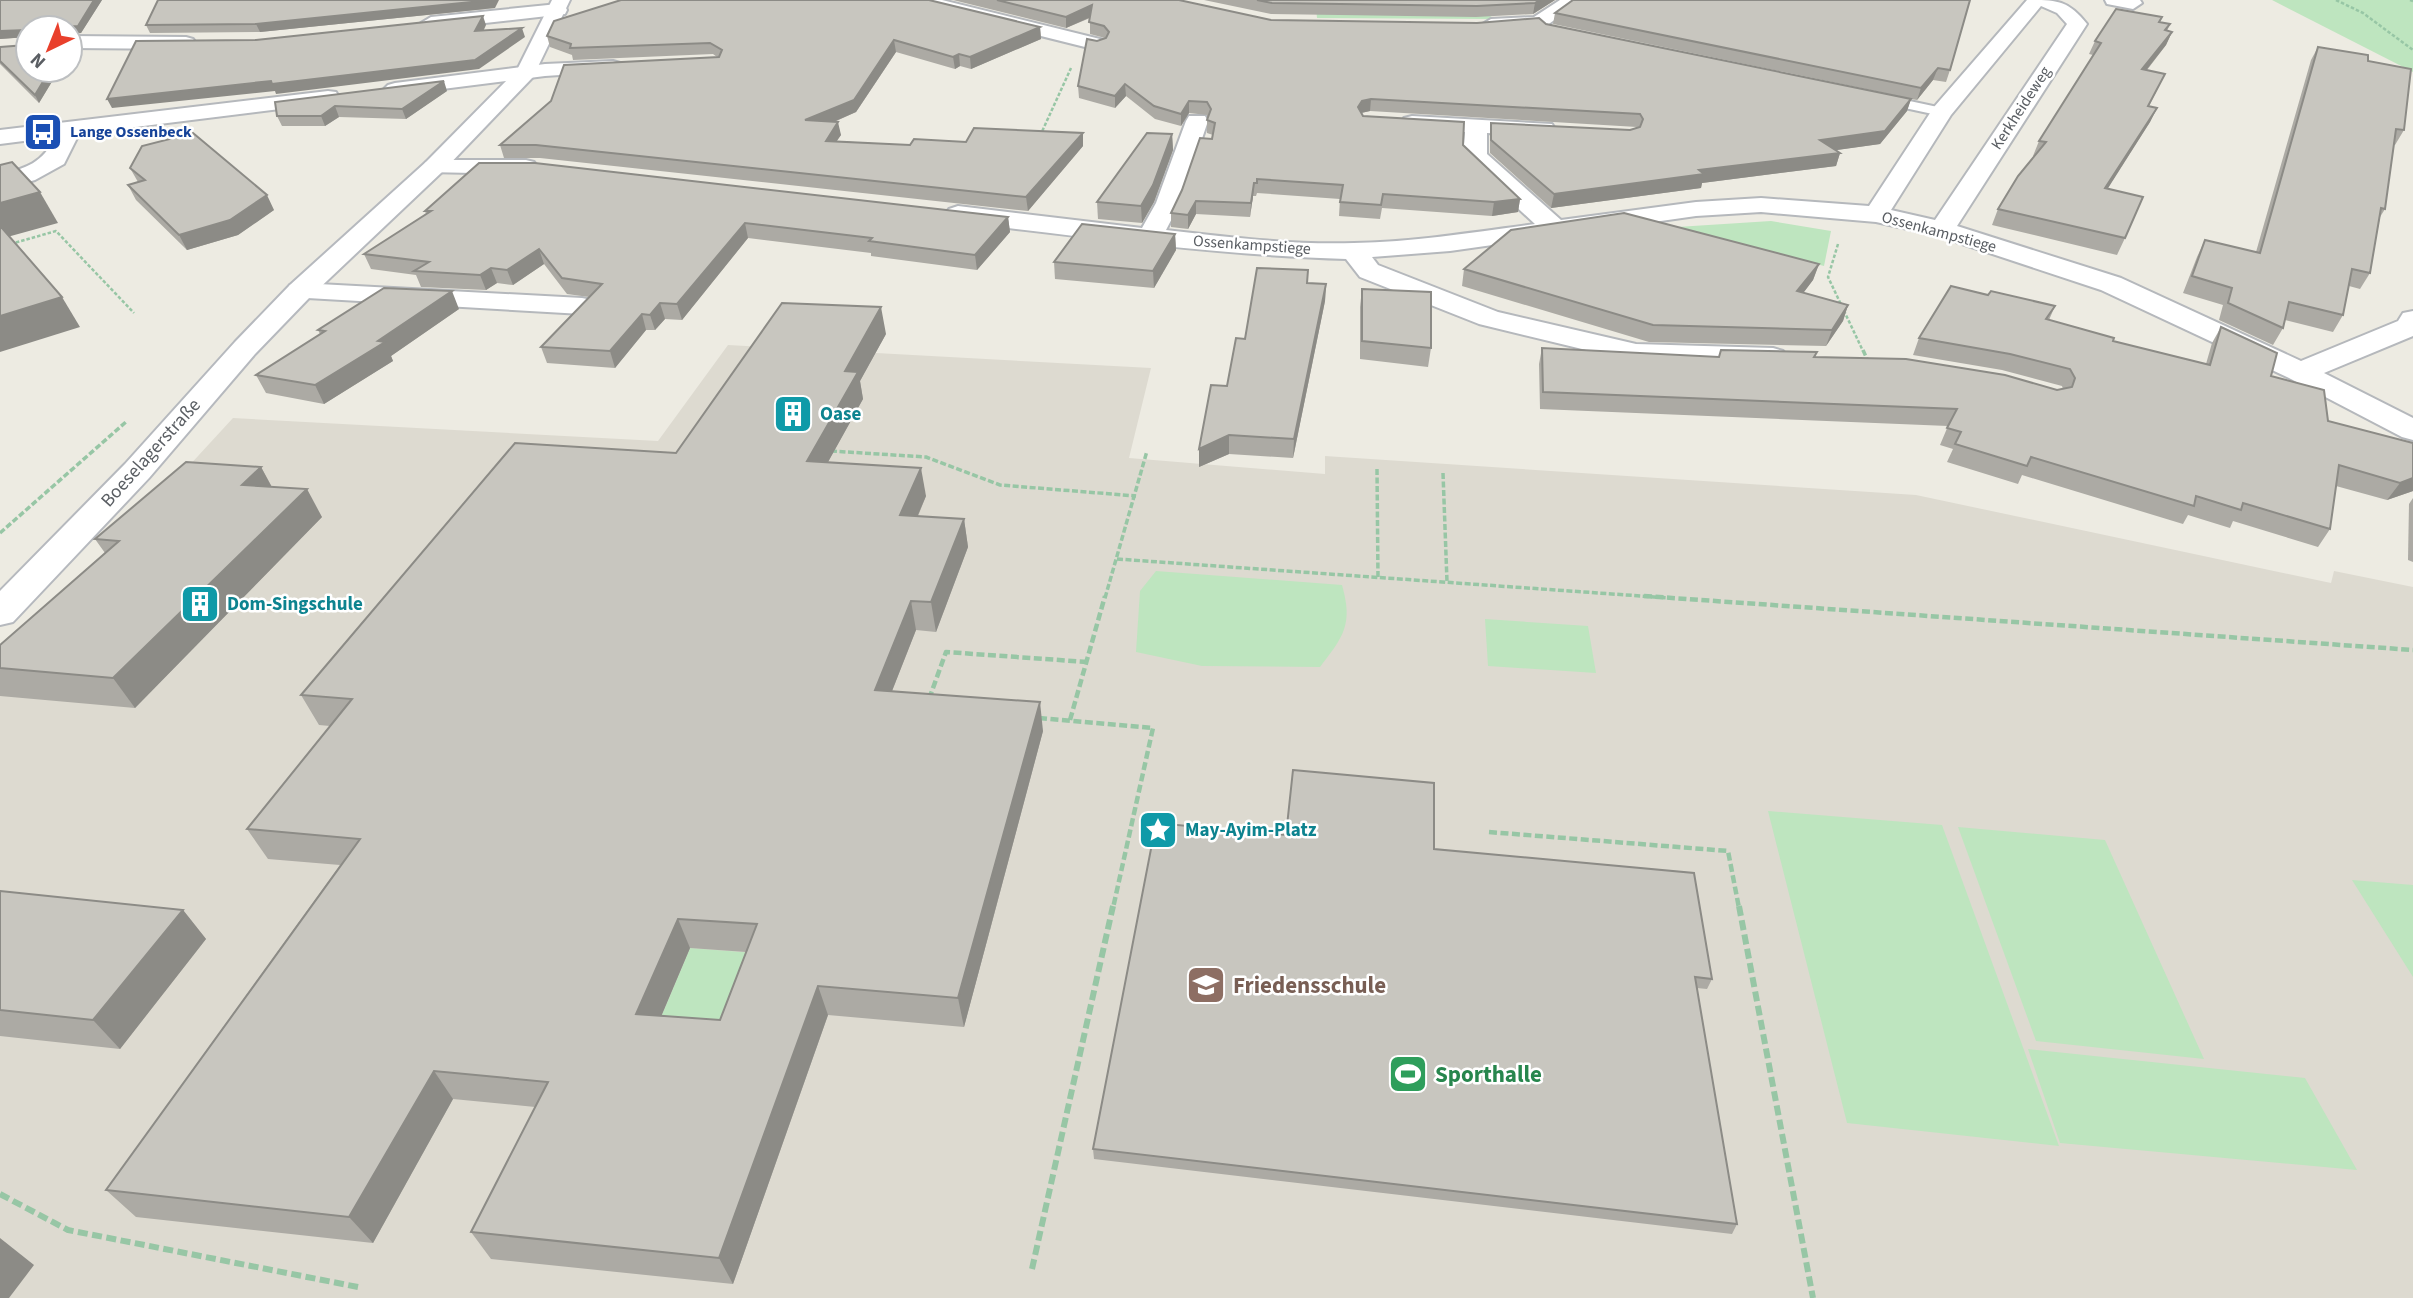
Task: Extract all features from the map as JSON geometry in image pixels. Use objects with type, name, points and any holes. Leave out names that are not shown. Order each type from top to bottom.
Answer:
[{"type":"street","points":[[919,0],[1097,44]]},
{"type":"street","points":[[1476,26],[1539,22],[1573,0]]},
{"type":"street","name":"Kerkheideweg","points":[[1876,214],[1942,112],[2039,0],[2064,9],[2077,24],[1941,229]]},
{"type":"street","points":[[412,25],[559,5]]},
{"type":"street","name":"Boeselagerstraße","points":[[2,608],[137,471],[245,348],[300,291],[434,167],[526,73],[559,5]]},
{"type":"street","points":[[84,42],[210,43]]},
{"type":"street","points":[[375,91],[526,73],[629,67]]},
{"type":"street","points":[[0,137],[347,94]]},
{"type":"street","points":[[1150,237],[1168,203],[1198,121]]},
{"type":"street","points":[[1396,122],[1572,131]]},
{"type":"street","points":[[1476,126],[1475,156],[1556,229]]},
{"type":"street","points":[[0,183],[27,175],[56,159],[70,128]]},
{"type":"street","points":[[434,167],[554,169]]},
{"type":"street","name":"Ossenkampstiege","points":[[935,211],[1150,237],[1279,249],[1354,251],[1450,243],[1696,209],[1761,205],[1876,214],[1941,229],[2111,284],[2300,372],[2413,430]]},
{"type":"street","points":[[1354,251],[1369,271],[1489,318],[1636,353],[1799,357]]},
{"type":"street","points":[[300,291],[582,306]]},
{"type":"street","points":[[2300,372],[2412,326],[2413,319]]},
{"type":"lane","points":[[1539,22],[1545,29],[1559,31]]},
{"type":"lane","points":[[1863,95],[1942,112]]},
{"type":"path","points":[[2336,0],[2363,13],[2413,50]]},
{"type":"path","points":[[1038,142],[1077,54],[1097,44]]},
{"type":"path","points":[[1848,211],[1828,277],[1867,359]]},
{"type":"path","points":[[0,247],[56,231],[134,313]]},
{"type":"path","points":[[820,450],[926,457],[1000,485],[1136,496]]},
{"type":"path","points":[[1070,720],[1147,451]]},
{"type":"path","points":[[1377,469],[1378,578]]},
{"type":"path","points":[[1443,473],[1447,582]]},
{"type":"path","points":[[1117,559],[2413,650]]},
{"type":"path","points":[[926,709],[946,652],[1087,662]]},
{"type":"path","points":[[1031,717],[1153,728],[1032,1269]]},
{"type":"path","points":[[1489,832],[1728,851],[1813,1298]]},
{"type":"path","points":[[0,1194],[68,1230],[358,1287]]},
{"type":"shaded area","name":"Friedensschule","points":[[728,345],[1151,368],[1129,458],[1325,474],[1325,456],[1916,495],[2331,583],[2334,571],[2413,587],[2413,1298],[0,1298],[0,671],[233,418],[658,441]]},
{"type":"green space","points":[[2272,0],[2413,0],[2413,72]]},
{"type":"green space","points":[[1316,7],[1490,16],[1495,19],[1317,18]]},
{"type":"green space","points":[[1771,221],[1831,231],[1824,266],[1677,227]]},
{"type":"green space","points":[[1156,571],[1342,585],[1347,610],[1344,629],[1320,667],[1202,666],[1136,652],[1140,591]]},
{"type":"green space","points":[[1485,619],[1588,626],[1596,673],[1488,666]]},
{"type":"green space","points":[[1768,811],[1942,825],[2059,1146],[1847,1123]]},
{"type":"green space","points":[[1958,827],[2105,840],[2204,1059],[2036,1041]]},
{"type":"green space","points":[[2352,880],[2413,885],[2413,977]]},
{"type":"green space","points":[[690,948],[767,954],[732,1049],[650,1043]]},
{"type":"green space","points":[[2028,1049],[2305,1078],[2357,1170],[2060,1143]]},
{"type":"building","points":[[0,0],[94,0],[84,16],[84,14],[14,14],[14,30],[0,31]]},
{"type":"building","points":[[158,0],[491,0],[256,24],[146,25]]},
{"type":"building","points":[[621,0],[929,0],[1040,27],[970,57],[959,54],[953,57],[894,40],[854,100],[805,120],[838,122],[826,141],[910,145],[914,139],[966,142],[974,128],[1083,133],[1026,197],[536,145],[500,145],[551,101],[564,65],[719,57],[722,50],[710,43],[570,48],[571,44],[547,36],[554,21]]},
{"type":"building","points":[[997,0],[1179,0],[1271,20],[1477,23],[1539,18],[1546,24],[1911,99],[1885,131],[1820,140],[1840,153],[1699,170],[1704,174],[1554,194],[1491,140],[1491,123],[1630,130],[1640,127],[1643,119],[1640,114],[1371,99],[1362,101],[1358,107],[1363,116],[1464,122],[1463,145],[1520,199],[1494,202],[1383,194],[1381,205],[1340,202],[1343,185],[1257,179],[1251,203],[1196,201],[1188,215],[1171,213],[1200,138],[1212,139],[1215,123],[1207,120],[1211,109],[1207,102],[1189,101],[1181,114],[1154,106],[1125,84],[1115,96],[1078,86],[1087,39],[1097,41],[1106,38],[1109,32],[1104,26],[1089,22],[1092,5],[1066,17]]},
{"type":"building","points":[[1257,0],[1540,0],[1535,3],[1477,6],[1272,3]]},
{"type":"building","points":[[1573,0],[1970,0],[1950,70],[1938,68],[1921,88],[1555,13]]},
{"type":"building","points":[[2116,9],[2162,17],[2159,22],[2170,24],[2165,30],[2172,32],[2142,69],[2165,74],[2148,106],[2157,108],[2105,188],[2143,197],[2125,238],[1998,209],[2018,176],[2046,142],[2039,141],[2101,43],[2095,41]]},
{"type":"building","points":[[483,16],[475,31],[522,28],[475,60],[272,84],[271,81],[107,99],[136,41],[256,40]]},
{"type":"building","points":[[14,46],[14,75],[0,61],[0,47]]},
{"type":"building","points":[[2318,47],[2368,55],[2368,61],[2411,69],[2404,130],[2396,129],[2385,209],[2381,208],[2370,273],[2352,269],[2343,315],[2289,302],[2283,328],[2228,303],[2232,288],[2192,276],[2205,240],[2260,253]]},
{"type":"building","points":[[444,81],[402,109],[335,106],[321,116],[277,116],[275,102]]},
{"type":"building","points":[[24,84],[42,84],[35,95]]},
{"type":"building","points":[[193,133],[267,195],[230,220],[179,235],[128,185],[145,180],[130,168],[142,146]]},
{"type":"building","points":[[1147,133],[1172,134],[1153,185],[1141,206],[1097,202]]},
{"type":"building","points":[[12,162],[40,192],[0,203],[0,165]]},
{"type":"building","points":[[479,163],[535,163],[1008,217],[975,255],[869,241],[872,238],[745,223],[677,304],[660,303],[650,315],[642,314],[610,351],[541,347],[602,284],[562,278],[539,249],[507,270],[491,268],[480,275],[414,271],[429,262],[364,254],[431,211],[425,211]]},
{"type":"building","points":[[1624,213],[1819,264],[1797,291],[1848,305],[1832,330],[1653,325],[1464,269],[1511,230]]},
{"type":"building","points":[[1082,224],[1175,234],[1153,271],[1054,262]]},
{"type":"building","points":[[2,228],[62,297],[0,316]]},
{"type":"building","points":[[1257,268],[1308,270],[1307,283],[1326,284],[1294,439],[1229,435],[1199,449],[1211,385],[1227,386],[1236,338],[1245,339]]},
{"type":"building","points":[[1951,286],[1988,295],[1991,291],[2055,306],[2046,319],[2114,338],[2113,341],[2210,365],[2221,327],[2277,353],[2271,376],[2324,390],[2328,421],[2413,443],[2413,478],[2400,483],[2339,465],[2330,529],[2243,503],[2241,510],[2196,496],[2194,506],[2031,457],[2027,466],[1955,444],[1961,432],[1947,428],[1957,409],[1543,392],[1542,348],[1719,357],[1721,350],[1817,352],[1814,357],[1906,359],[2005,375],[2057,390],[2072,387],[2075,378],[2070,369],[2010,354],[1919,338]]},
{"type":"building","points":[[384,288],[452,291],[378,341],[385,342],[315,385],[256,375],[325,331],[318,330]]},
{"type":"building","points":[[1362,289],[1431,292],[1431,348],[1362,341]]},
{"type":"building","points":[[782,303],[881,307],[845,371],[858,372],[807,461],[921,468],[900,515],[964,519],[931,602],[911,601],[875,690],[1040,702],[958,998],[818,986],[719,1258],[471,1232],[548,1082],[434,1071],[349,1217],[106,1190],[360,839],[247,829],[352,699],[301,695],[515,443],[676,453]],"holes":[[[678,919],[757,924],[720,1020],[636,1014]]]},
{"type":"building","points":[[186,462],[261,467],[242,485],[307,489],[113,678],[0,668],[0,645],[119,541],[95,539]]},
{"type":"building","name":"Sporthalle","points":[[1293,770],[1434,783],[1434,849],[1694,873],[1712,979],[1695,977],[1737,1224],[1093,1149],[1156,823],[1286,835]]},
{"type":"building","points":[[0,891],[183,910],[93,1020],[0,1010]]},
{"type":"place","name":"Lange Ossenbeck","points":[[43,132]]},
{"type":"place","name":"Oase","points":[[793,414]]},
{"type":"place","name":"Dom-Singschule","points":[[200,604]]},
{"type":"place","name":"May-Ayim-Platz","points":[[1158,830]]},
{"type":"place","name":"Friedensschule","points":[[1206,985]]},
{"type":"place","name":"Sporthalle","points":[[1408,1074]]}]
